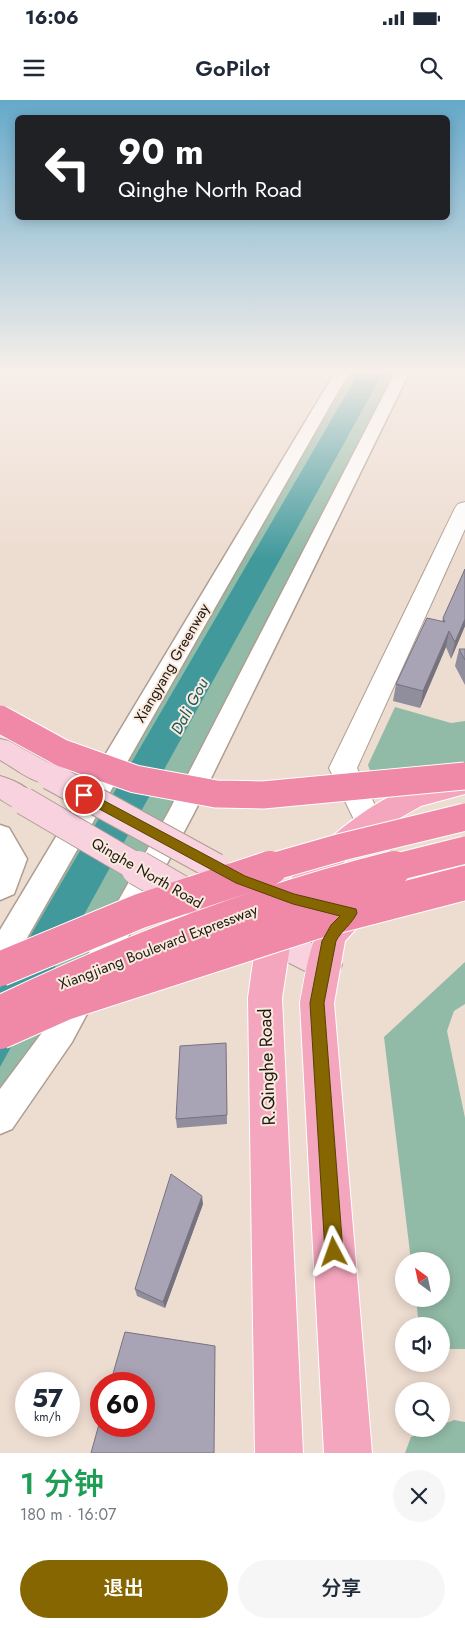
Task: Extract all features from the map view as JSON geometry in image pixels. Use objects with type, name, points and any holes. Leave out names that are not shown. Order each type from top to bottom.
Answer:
[{"type":"highway","points":[[0,719],[62,753],[135,779],[216,794],[273,795],[465,776]]},
{"type":"highway","points":[[0,969],[141,911],[261,870],[388,834],[465,816]]},
{"type":"highway","name":"Xiangjiang Boulevard Expressway","points":[[0,1012],[59,983],[205,926],[348,880],[465,850]]},
{"type":"highway","points":[[0,1032],[65,1003],[299,927],[465,883]]},
{"type":"main road","points":[[0,748],[240,879],[293,899],[351,913]]},
{"type":"main road","name":"R.Qinghe Road","points":[[279,1453],[264,998],[277,925],[293,899],[325,862],[369,822],[412,798],[465,784]]},
{"type":"main road","name":"Qinghe North Road","points":[[12,793],[188,897],[274,938],[324,965]]},
{"type":"main road","points":[[348,1453],[317,1003],[324,965],[329,941],[335,929],[384,879],[420,858],[465,846]]},
{"type":"street","name":"Xiangyang Greenway","points":[[0,957],[307,432]]},
{"type":"street","points":[[0,1116],[61,1032],[176,821],[372,432]]},
{"type":"street","points":[[369,822],[343,768],[465,508]]},
{"type":"street","points":[[0,835],[13,859],[4,886],[0,890]]},
{"type":"green space","points":[[307,432],[370,432],[61,1032],[0,1117],[0,957]]},
{"type":"green space","points":[[395,707],[451,723],[465,721],[465,770],[374,781],[368,765]]},
{"type":"green space","points":[[465,962],[465,1004],[454,1011],[447,1031],[465,1118],[465,1349],[450,1349],[450,1317],[418,1317],[417,1308],[450,1308],[450,1252],[410,1252],[384,1037]]},
{"type":"green space","points":[[454,1420],[465,1422],[465,1453],[405,1453],[411,1437],[450,1437],[450,1422]]},
{"type":"water","name":"Dali Gou","points":[[324,432],[350,432],[0,1067],[0,988]]},
{"type":"building","points":[[465,569],[465,619],[455,642],[449,631],[423,691],[396,684],[427,618],[445,622],[443,618]]},
{"type":"building","points":[[459,649],[465,649],[465,660]]},
{"type":"building","points":[[226,1043],[227,1115],[176,1119],[180,1046]]},
{"type":"building","points":[[171,1174],[202,1196],[163,1302],[135,1289]]},
{"type":"building","points":[[125,1332],[215,1346],[214,1453],[91,1453],[95,1437],[155,1437],[155,1372],[113,1372]]},
{"type":"route","points":[[84,795],[240,879],[293,899],[351,913],[335,929],[329,941],[317,1003],[334,1252]]}]
